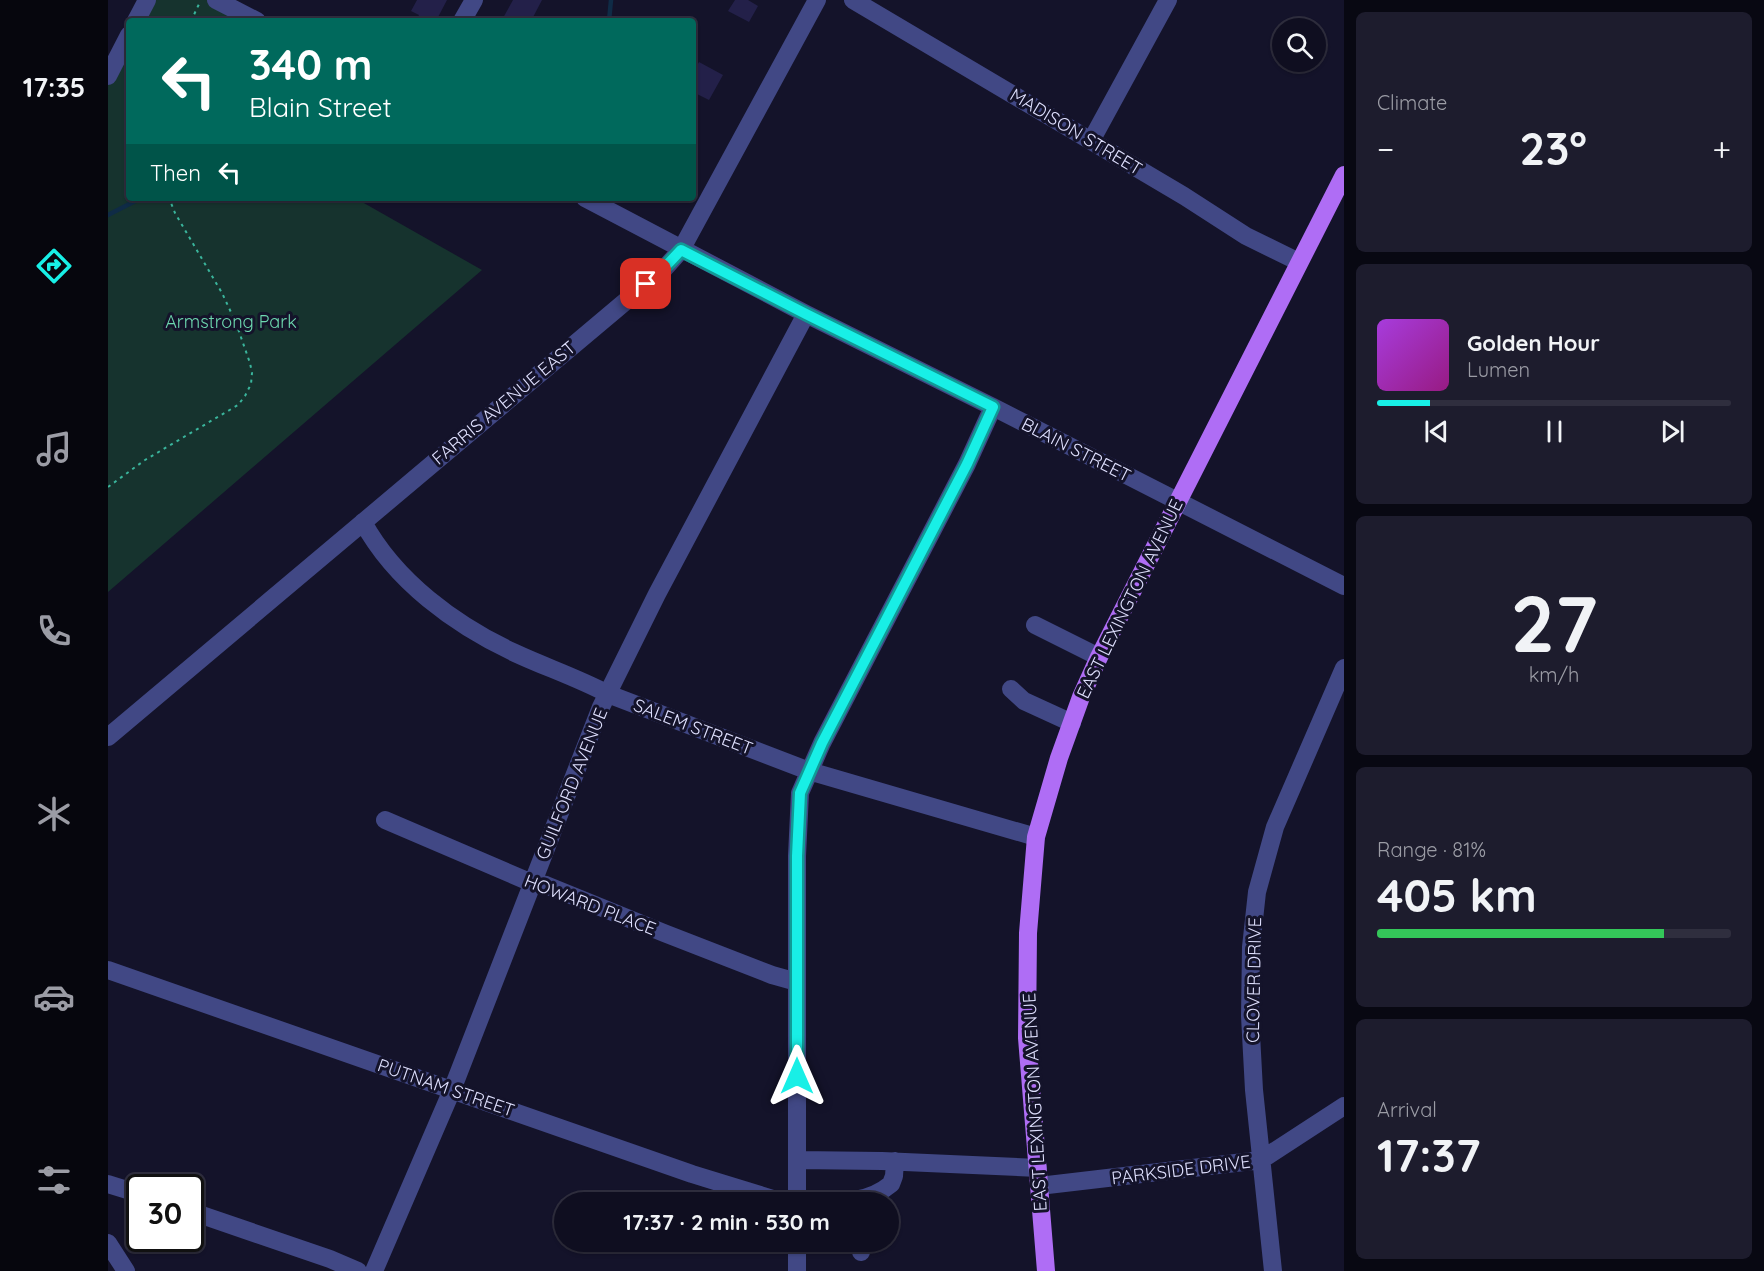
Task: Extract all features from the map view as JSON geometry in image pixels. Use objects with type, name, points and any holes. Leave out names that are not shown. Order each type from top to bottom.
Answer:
[{"type":"main road","name":"EAST LEXINGTON AVENUE","points":[[1046,1271],[1027,1038],[1028,933],[1036,837],[1059,758],[1099,657],[1344,175]]},
{"type":"street","points":[[138,18],[147,0]]},
{"type":"street","points":[[216,0],[251,18]]},
{"type":"street","points":[[464,18],[474,0]]},
{"type":"street","name":"FARRIS AVENUE EAST","points":[[108,737],[664,268],[681,250],[817,0]]},
{"type":"street","name":"MADISON STREET","points":[[853,0],[1184,196],[1246,236],[1299,262]]},
{"type":"street","points":[[1090,141],[1168,0]]},
{"type":"street","points":[[108,76],[126,41]]},
{"type":"street","name":"BLAIN STREET","points":[[591,201],[806,314],[1344,586]]},
{"type":"street","name":"GUILFORD AVENUE","points":[[374,1271],[452,1090],[608,694],[657,594],[806,314]]},
{"type":"street","points":[[794,1192],[797,1160],[797,856],[800,793],[822,743],[967,464],[993,407]]},
{"type":"street","name":"SALEM STREET","points":[[363,522],[370,535],[403,576],[459,622],[514,653],[608,694],[809,771],[1036,837]]},
{"type":"street","points":[[1035,625],[1099,657]]},
{"type":"street","name":"CLOVER DRIVE","points":[[1273,1271],[1254,1090],[1250,1016],[1251,947],[1257,892],[1275,827],[1344,668]]},
{"type":"street","points":[[1011,689],[1024,701],[1072,723]]},
{"type":"street","name":"HOWARD PLACE","points":[[385,820],[532,883],[546,885],[772,975],[797,982]]},
{"type":"street","name":"PUTNAM STREET","points":[[108,970],[692,1174],[757,1192]]},
{"type":"street","name":"PARKSIDE DRIVE","points":[[797,1160],[895,1161],[1038,1177],[1261,1160],[1344,1106]]},
{"type":"street","points":[[877,1192],[891,1184],[895,1161]]},
{"type":"street","points":[[108,1184],[126,1190]]},
{"type":"street","points":[[204,1216],[330,1259],[358,1271]]},
{"type":"street","points":[[108,1243],[126,1271]]},
{"type":"street","points":[[797,1252],[797,1271]]},
{"type":"path","points":[[192,18],[200,0]]},
{"type":"path","points":[[108,487],[145,460],[238,405],[251,384],[252,373],[236,324],[222,293],[170,201]]},
{"type":"green space","points":[[144,0],[216,0],[255,18],[135,18]]},
{"type":"green space","name":"Armstrong Park","points":[[126,36],[126,201],[360,201],[482,270],[108,592],[108,72]]},
{"type":"building","points":[[417,0],[447,0],[438,18],[418,18],[419,15],[411,11]]},
{"type":"building","points":[[513,0],[542,0],[533,18],[503,18]]},
{"type":"building","points":[[735,0],[748,0],[758,6],[749,22],[728,11]]},
{"type":"building","points":[[699,62],[723,75],[709,100],[696,94],[696,68]]},
{"type":"waterway","points":[[609,18],[611,0]]},
{"type":"waterway","points":[[108,215],[135,201]]},
{"type":"route","points":[[646,284],[681,250],[993,407],[967,464],[822,743],[800,793],[797,856],[797,1076]]}]
